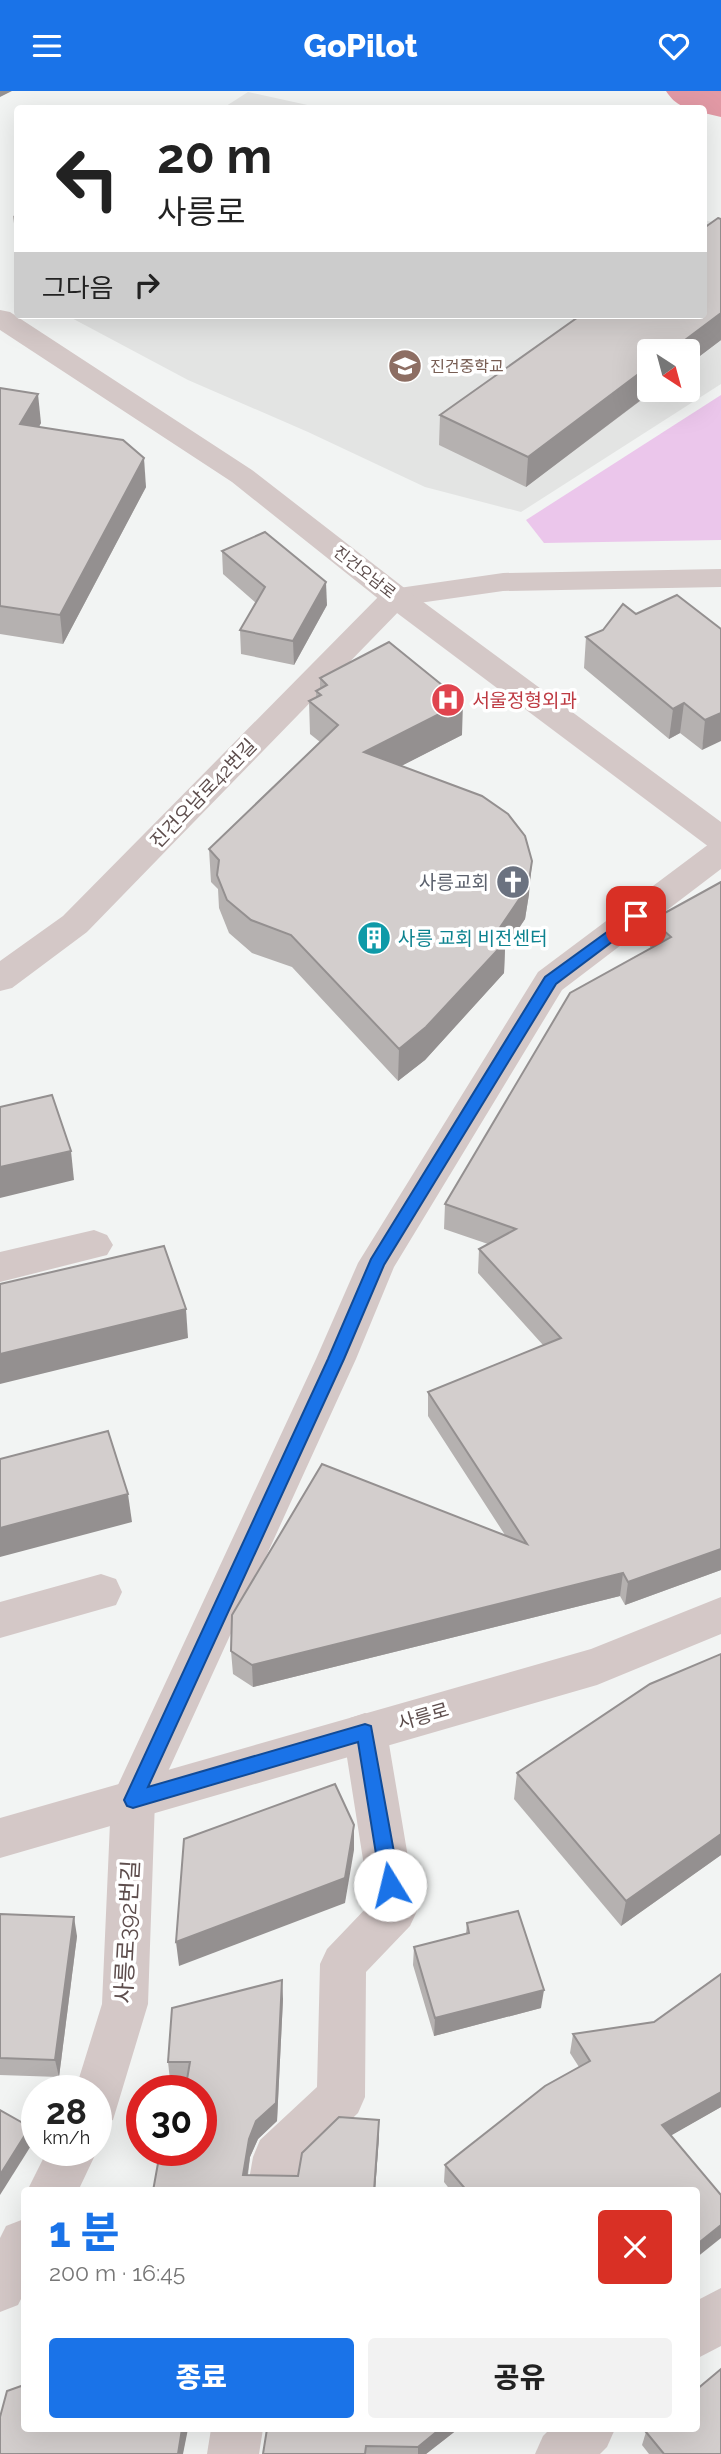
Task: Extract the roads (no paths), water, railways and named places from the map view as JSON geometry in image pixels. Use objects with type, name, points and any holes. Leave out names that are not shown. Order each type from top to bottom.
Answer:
[{"type":"street","name":"진건오남로","points":[[0,318],[242,476],[396,597],[721,839]]},
{"type":"street","points":[[396,597],[503,582],[721,578]]},
{"type":"street","name":"진건오남로42번길","points":[[0,979],[75,924],[396,597]]},
{"type":"street","points":[[133,1800],[336,1359],[377,1263],[550,981],[721,852]]},
{"type":"street","points":[[0,1267],[94,1245]]},
{"type":"street","points":[[0,1620],[101,1593]]},
{"type":"street","name":"사릉로","points":[[0,1838],[597,1666],[721,1615]]},
{"type":"street","points":[[273,2187],[277,2157],[341,2097],[343,1964],[394,1911],[365,1732]]},
{"type":"street","name":"사릉로392번길","points":[[104,2075],[125,2004],[133,1800]]},
{"type":"street","points":[[54,2187],[65,2166]]},
{"type":"street","points":[[0,2287],[21,2249]]},
{"type":"street","points":[[700,2331],[721,2313]]},
{"type":"street","points":[[233,2454],[237,2432]]},
{"type":"street","points":[[561,2454],[586,2432]]},
{"type":"waterway","points":[[696,91],[721,99]]},
{"type":"place","name":"진건중학교","points":[[405,366]]},
{"type":"place","name":"서울정형외과","points":[[448,700]]},
{"type":"place","name":"사릉교회","points":[[513,882]]},
{"type":"place","name":"사릉 교회 비전센터","points":[[374,938]]}]
